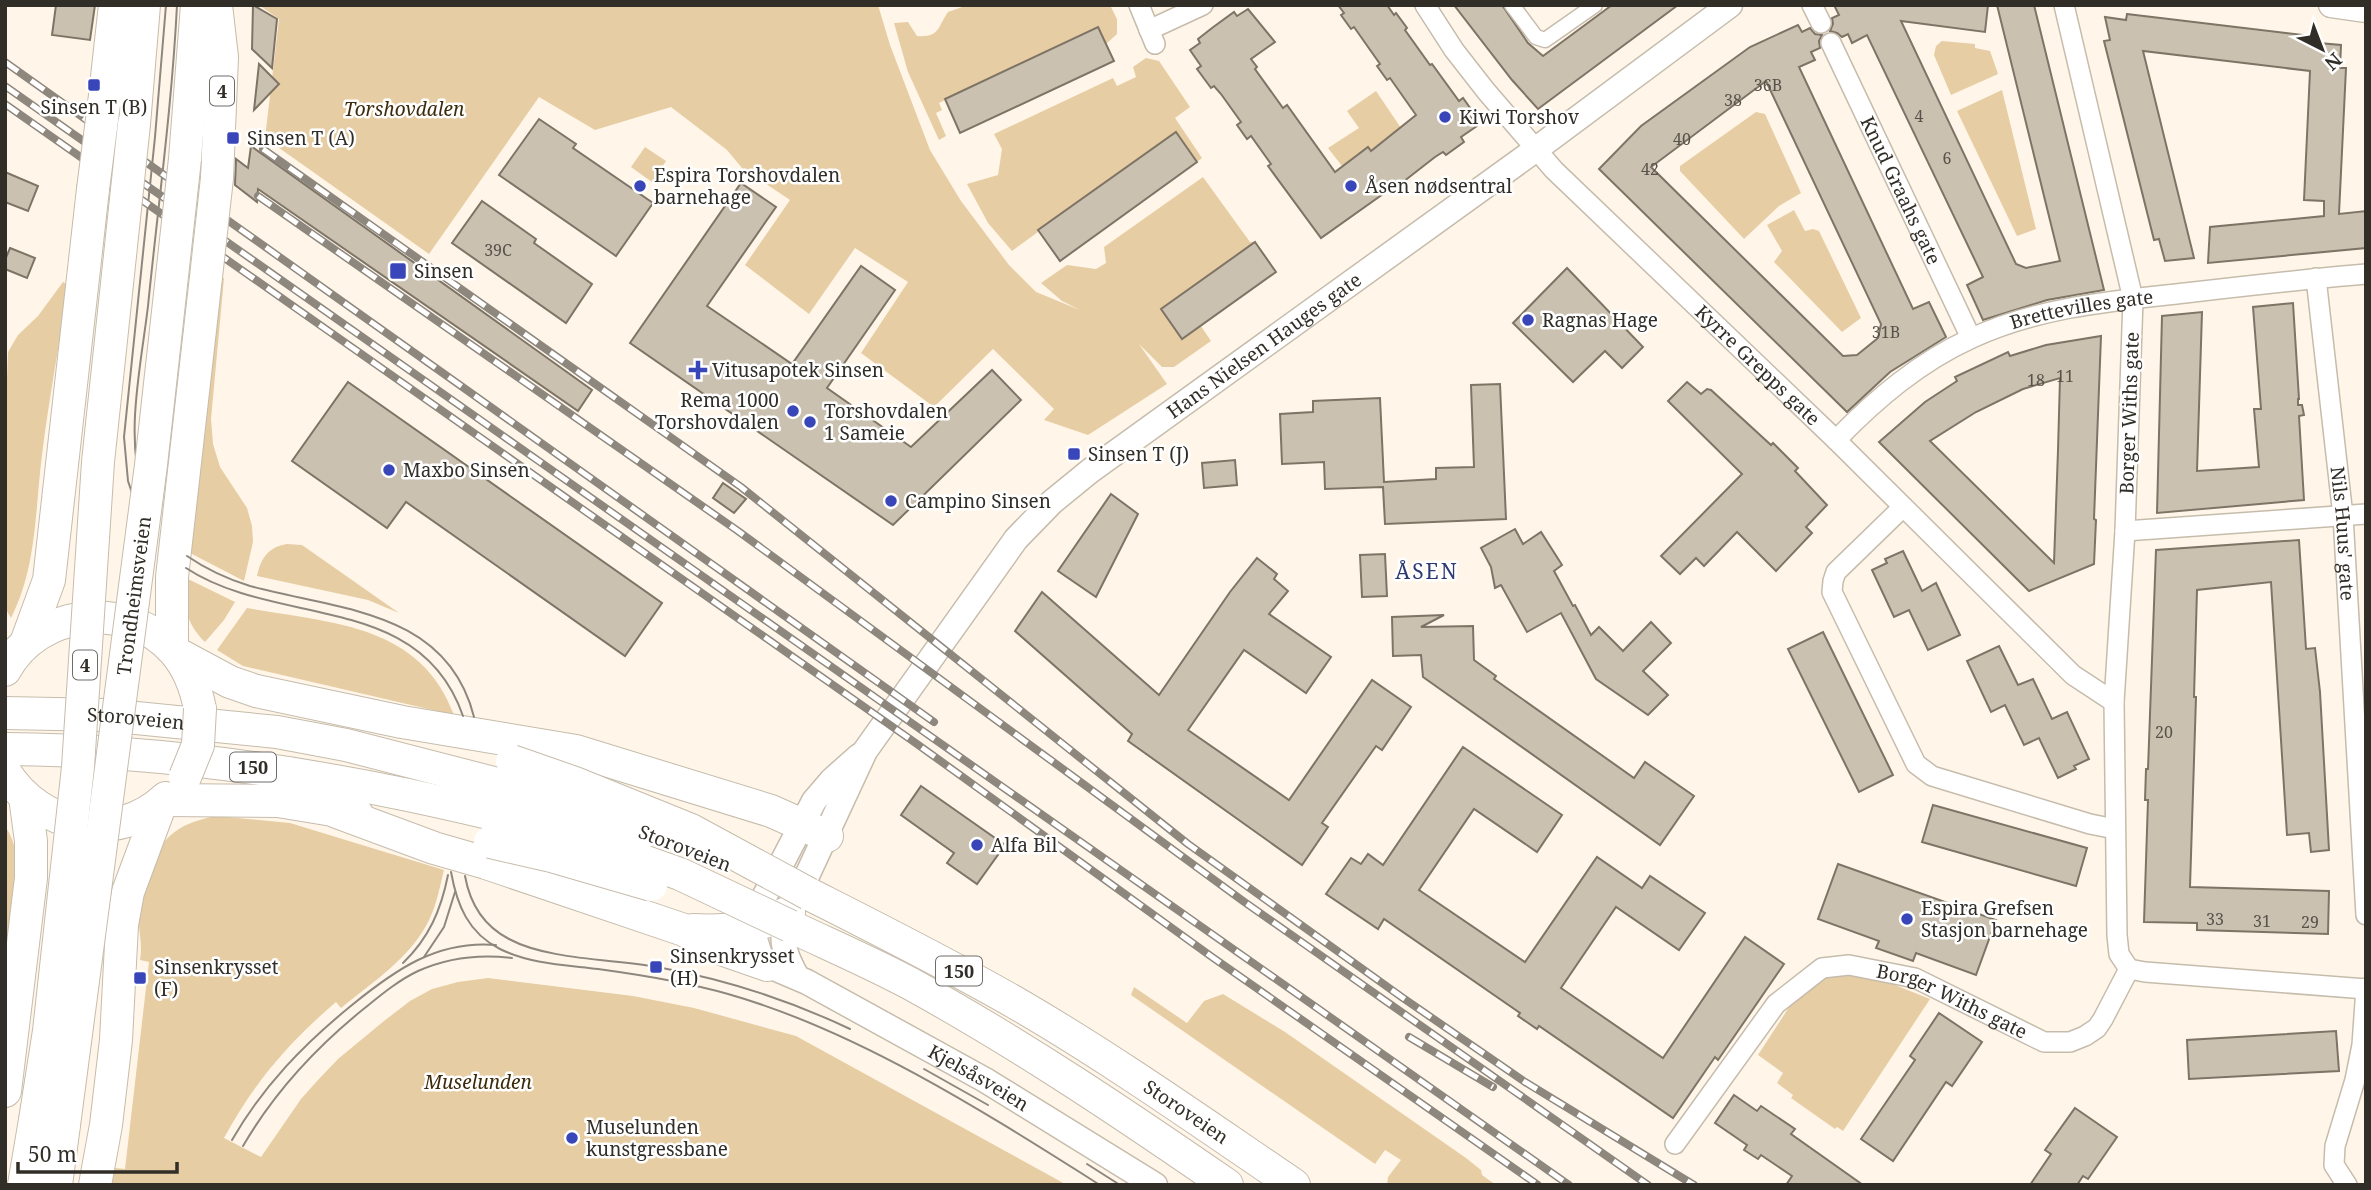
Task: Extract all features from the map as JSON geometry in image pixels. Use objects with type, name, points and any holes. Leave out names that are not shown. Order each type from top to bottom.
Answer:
[{"type":"highway","points":[[13,657],[49,580],[116,5]]},
{"type":"highway","name":"Trondheimsveien","points":[[56,1185],[50,1122],[49,1031],[78,767],[99,462],[144,5]]},
{"type":"highway","name":"Trondheimsveien","points":[[24,1185],[50,1122],[151,466],[185,159],[197,5]]},
{"type":"highway","name":"4","points":[[174,651],[172,577],[217,178],[222,57],[216,5]]},
{"type":"highway","points":[[13,657],[45,630],[66,621],[111,617],[134,623],[154,634],[174,651],[188,670],[200,709],[198,745],[185,777],[162,802],[143,815],[123,822],[81,825],[60,820],[41,810],[14,789]]},
{"type":"highway","name":"150","points":[[174,651],[230,682],[256,691],[401,722],[576,751],[707,790],[814,830]]},
{"type":"highway","name":"Storoveien","points":[[5,713],[106,715],[277,733],[346,745],[501,801],[615,851],[933,957],[1104,1057],[1294,1185]]},
{"type":"highway","name":"150","points":[[401,722],[463,747],[501,801]]},
{"type":"highway","name":"Storoveien","points":[[5,749],[101,751],[270,768],[419,796],[501,801]]},
{"type":"highway","name":"150","points":[[162,802],[278,802],[394,819],[501,801],[575,783],[691,830],[796,911]]},
{"type":"highway","points":[[5,1091],[31,889],[31,841],[14,789]]},
{"type":"highway","points":[[95,1185],[106,1125],[116,1040],[121,925],[128,892],[162,802]]},
{"type":"highway","name":"150","points":[[337,812],[434,848],[684,930],[718,948],[768,965]]},
{"type":"highway","name":"150","points":[[684,930],[720,932],[754,926],[796,911]]},
{"type":"highway","name":"Storoveien","points":[[796,911],[909,983],[1084,1087],[1227,1185]]},
{"type":"street","points":[[1139,5],[1152,37],[1203,5]]},
{"type":"street","name":"Kyrre Grepps gate","points":[[1425,5],[1454,50],[1535,150],[1836,440],[2073,675],[2113,702]]},
{"type":"street","points":[[1512,5],[1536,37],[1545,40],[1595,5]]},
{"type":"street","name":"Hans Nielsen Hauges gate","points":[[754,926],[761,903],[985,580],[1016,539],[1052,502],[1212,382],[1535,150],[1730,5]]},
{"type":"street","name":"Borger Withs gate","points":[[1675,1144],[1776,1004],[1822,968],[1849,965],[1915,978],[2045,1042],[2070,1042],[2085,1036],[2104,1019],[2129,969],[2119,954],[2116,936],[2113,702],[2125,531],[2133,299],[2064,5]]},
{"type":"street","points":[[2330,5],[2366,9]]},
{"type":"street","name":"Knud Graahs gate","points":[[1831,43],[1971,338]]},
{"type":"street","name":"Brettevilles gate","points":[[1836,440],[1876,400],[1921,366],[1971,338],[2015,321],[2061,308],[2366,274]]},
{"type":"street","name":"Nils Huus' gate","points":[[2316,278],[2343,516],[2366,915]]},
{"type":"street","points":[[1903,507],[1836,572],[1832,592],[1916,764],[1932,776],[2090,824],[2115,829]]},
{"type":"street","points":[[2125,531],[2366,514]]},
{"type":"street","name":"Hans Nielsen Hauges gate","points":[[797,977],[783,945],[783,933],[796,911],[814,830]]},
{"type":"street","points":[[754,926],[756,946],[768,965],[797,977]]},
{"type":"street","points":[[2129,969],[2366,989],[2362,1045],[2355,1080],[2335,1146],[2334,1165],[2347,1185]]},
{"type":"street","name":"Kjelsåsveien","points":[[797,977],[985,1080],[1155,1185]]},
{"type":"green space","name":"Torshovdalen","points":[[259,5],[878,5],[890,45],[930,150],[961,201],[1009,265],[1036,292],[1080,310],[1062,301],[1041,283],[1067,265],[1096,269],[1106,263],[1104,247],[1203,177],[1250,242],[1255,242],[1161,309],[1182,339],[1201,326],[1211,341],[1174,367],[1162,367],[1139,344],[1167,384],[1088,435],[1044,420],[1054,409],[993,349],[934,407],[861,353],[908,282],[855,248],[809,314],[745,265],[790,200],[742,168],[727,150],[671,107],[595,130],[539,97],[429,254],[265,138],[279,19]]},
{"type":"green space","points":[[968,5],[1110,5],[1117,19],[1117,34],[1106,44],[1098,27],[939,103],[942,110],[936,113],[946,136],[939,140],[908,72],[894,23],[908,22],[917,36],[930,35],[937,30],[948,12]]},
{"type":"green space","points":[[1942,41],[1975,44],[1975,48],[1990,51],[1998,74],[1951,95],[1934,55],[1936,46]]},
{"type":"green space","points":[[1146,58],[1159,61],[1190,107],[1175,118],[1202,158],[1197,162],[1175,132],[1012,251],[988,223],[967,184],[998,175],[1002,149],[994,134],[1113,78],[1117,86],[1136,77],[1133,67]]},
{"type":"green space","points":[[2002,90],[2036,229],[2017,236],[1957,111]]},
{"type":"green space","points":[[1376,91],[1401,128],[1372,153],[1367,147],[1355,156],[1357,160],[1345,170],[1328,148],[1359,128],[1347,111]]},
{"type":"green space","points":[[1756,112],[1765,114],[1801,193],[1779,206],[1744,239],[1680,171],[1680,166]]},
{"type":"green space","points":[[645,147],[666,161],[652,182],[631,167]]},
{"type":"green space","points":[[1794,210],[1805,231],[1819,231],[1861,318],[1842,332],[1774,262],[1782,251],[1767,225]]},
{"type":"green space","points":[[218,278],[224,278],[211,419],[213,444],[220,467],[247,508],[252,526],[253,542],[244,581],[192,554],[188,548]]},
{"type":"green space","points":[[63,282],[68,285],[45,434],[34,538],[26,579],[11,618],[5,608],[8,352],[18,335],[38,316]]},
{"type":"green space","points":[[287,544],[302,545],[399,613],[368,600],[257,576],[266,554]]},
{"type":"green space","points":[[186,578],[235,602],[205,642],[189,620]]},
{"type":"green space","points":[[247,608],[340,624],[395,645],[419,662],[439,685],[454,715],[243,666],[217,650]]},
{"type":"green space","name":"Muselunden","points":[[216,816],[290,823],[444,870],[432,912],[413,945],[391,968],[341,1008],[336,1002],[319,1017],[273,1065],[235,1118],[224,1138],[261,1157],[301,1099],[318,1080],[338,1059],[384,1021],[410,1001],[432,989],[488,978],[633,996],[694,1008],[796,1036],[1067,1185],[111,1185],[115,1168],[125,1169],[149,962],[140,960],[138,912],[141,896],[162,844],[179,829],[201,819]]},
{"type":"green space","points":[[5,826],[12,839],[18,868],[15,899],[5,943]]},
{"type":"green space","points":[[1851,974],[1880,979],[1930,999],[1843,1131],[1837,1127],[1835,1129],[1791,1098],[1793,1095],[1777,1083],[1783,1073],[1758,1055],[1795,998],[1823,978]]},
{"type":"green space","points":[[1134,987],[1187,1023],[1204,1001],[1223,994],[1285,1032],[1466,1158],[1496,1185],[1387,1185],[1388,1177],[1401,1160],[1385,1150],[1375,1164],[1131,995]]},
{"type":"building","points":[[56,5],[95,5],[90,40],[52,35]]},
{"type":"building","points":[[253,5],[277,19],[272,68],[252,49]]},
{"type":"building","points":[[1338,5],[1387,5],[1394,15],[1396,13],[1430,65],[1432,64],[1459,101],[1463,98],[1473,112],[1469,115],[1477,126],[1461,137],[1464,142],[1446,155],[1443,152],[1435,157],[1394,189],[1393,187],[1321,238],[1268,166],[1271,164],[1251,136],[1247,139],[1237,125],[1241,122],[1221,94],[1214,86],[1211,88],[1197,69],[1201,66],[1190,50],[1200,43],[1198,39],[1234,12],[1237,16],[1248,9],[1275,42],[1251,59],[1257,67],[1255,69],[1283,108],[1287,105],[1335,172],[1368,147],[1371,151],[1416,115],[1390,78],[1387,80],[1377,66],[1380,64],[1354,27],[1351,29],[1341,15],[1344,13]]},
{"type":"building","points":[[1454,5],[1502,5],[1528,43],[1543,56],[1612,5],[1678,5],[1538,109]]},
{"type":"building","points":[[1834,5],[1988,5],[1985,32],[1901,21],[2016,264],[2026,268],[2060,261],[1997,5],[2034,5],[2104,290],[2047,300],[1983,320],[1967,285],[1983,277],[1867,35],[1852,43],[1848,34],[1842,37],[1830,31],[1832,18],[1839,15]]},
{"type":"building","points":[[2127,14],[2320,37],[2319,43],[2341,45],[2340,68],[2346,68],[2339,214],[2366,211],[2366,248],[2208,263],[2210,227],[2324,216],[2324,201],[2304,200],[2310,71],[2143,51],[2194,258],[2165,261],[2159,239],[2154,240],[2104,41],[2110,40],[2105,17],[2126,20]]},
{"type":"building","points":[[1798,25],[1802,32],[1810,28],[1815,34],[1822,35],[1820,48],[1811,52],[1815,60],[1799,67],[1913,309],[1929,302],[1946,337],[1890,372],[1847,412],[1599,169],[1641,126],[1750,47]],"holes":[[[1766,81],[1881,324],[1878,338],[1857,355],[1843,356],[1651,167]]]},
{"type":"building","points":[[1098,27],[1114,61],[960,133],[945,99]]},
{"type":"building","points":[[259,64],[279,84],[254,110]]},
{"type":"building","points":[[539,119],[576,144],[573,148],[653,203],[616,256],[499,175]]},
{"type":"building","points":[[1176,132],[1197,162],[1060,261],[1038,230]]},
{"type":"building","points":[[251,146],[592,390],[578,411],[258,189],[257,202],[235,185],[236,159],[248,168]]},
{"type":"building","points":[[5,172],[38,186],[28,211],[5,202]]},
{"type":"building","points":[[741,183],[776,207],[707,306],[792,364],[861,266],[895,290],[827,388],[911,447],[992,370],[1021,400],[893,525],[630,343]]},
{"type":"building","points":[[482,201],[536,239],[534,243],[592,284],[566,323],[452,243]]},
{"type":"building","points":[[1255,242],[1276,272],[1182,339],[1161,309]]},
{"type":"building","points":[[10,248],[35,258],[27,278],[5,269]]},
{"type":"building","points":[[1567,268],[1643,347],[1622,368],[1605,351],[1573,382],[1513,323]]},
{"type":"building","points":[[2293,303],[2298,405],[2302,405],[2304,415],[2299,416],[2304,500],[2157,513],[2162,316],[2202,312],[2197,471],[2259,467],[2254,409],[2261,409],[2253,307]]},
{"type":"building","points":[[2101,336],[2094,564],[2029,591],[1879,442],[1925,402],[1957,381],[1955,377],[2008,352],[2010,356],[2046,345]],"holes":[[[2060,378],[2054,563],[1930,441],[1976,412],[2023,389]]]},
{"type":"building","points":[[348,382],[662,603],[625,656],[406,502],[387,528],[292,461]]},
{"type":"building","points":[[1687,382],[1701,394],[1707,389],[1711,390],[1771,445],[1773,443],[1798,468],[1795,471],[1827,505],[1806,527],[1812,533],[1776,571],[1737,532],[1704,566],[1696,558],[1680,574],[1661,556],[1742,474],[1668,401]]},
{"type":"building","points":[[1500,384],[1506,519],[1385,524],[1383,487],[1325,489],[1324,462],[1282,464],[1280,414],[1313,412],[1313,401],[1380,398],[1384,482],[1436,479],[1436,468],[1474,467],[1471,385]]},
{"type":"building","points":[[1235,460],[1237,485],[1204,488],[1202,463]]},
{"type":"building","points":[[723,483],[746,499],[734,513],[713,498]]},
{"type":"building","points":[[1111,494],[1138,514],[1096,597],[1058,571]]},
{"type":"building","points":[[1515,529],[1523,544],[1541,532],[1562,565],[1554,571],[1591,635],[1599,627],[1623,651],[1651,622],[1671,643],[1643,671],[1668,695],[1648,715],[1596,679],[1561,613],[1527,632],[1501,585],[1495,588],[1491,567],[1481,548]]},
{"type":"building","points":[[2299,540],[2306,649],[2315,648],[2320,692],[2329,850],[2311,852],[2309,833],[2287,835],[2271,582],[2197,590],[2190,887],[2329,891],[2328,934],[2197,930],[2197,923],[2144,922],[2148,800],[2145,800],[2146,769],[2156,550]]},
{"type":"building","points":[[1903,551],[1922,591],[1936,583],[1960,635],[1928,650],[1909,610],[1894,617],[1872,570],[1887,563],[1885,559]]},
{"type":"building","points":[[1385,554],[1387,596],[1362,597],[1360,555]]},
{"type":"building","points":[[1257,558],[1277,574],[1274,579],[1288,591],[1269,614],[1331,657],[1306,693],[1244,650],[1188,730],[1289,800],[1372,680],[1411,707],[1382,750],[1376,746],[1322,823],[1328,827],[1302,865],[1128,741],[1132,734],[1015,631],[1042,592],[1159,695],[1230,592]]},
{"type":"building","points":[[1444,615],[1421,627],[1473,626],[1474,660],[1496,676],[1494,679],[1634,778],[1645,762],[1694,796],[1660,845],[1423,677],[1421,655],[1393,656],[1392,617]]},
{"type":"building","points":[[1823,632],[1893,775],[1859,792],[1788,649]]},
{"type":"building","points":[[1999,646],[2018,685],[2033,679],[2052,719],[2067,712],[2089,759],[2074,766],[2076,769],[2058,778],[2039,738],[2024,745],[2005,705],[1991,712],[1967,661]]},
{"type":"building","points":[[1463,747],[1562,815],[1537,852],[1474,809],[1419,890],[1525,962],[1597,857],[1642,888],[1650,876],[1705,913],[1679,950],[1616,907],[1561,988],[1663,1058],[1745,937],[1784,964],[1718,1060],[1715,1057],[1673,1118],[1539,1026],[1537,1029],[1518,1016],[1520,1013],[1384,919],[1378,929],[1326,894],[1351,858],[1361,864],[1368,854],[1383,865]]},
{"type":"building","points":[[921,786],[1005,845],[977,884],[947,863],[954,853],[901,815]]},
{"type":"building","points":[[1933,805],[2087,848],[2076,886],[1922,842]]},
{"type":"building","points":[[1838,864],[1996,920],[1976,975],[1916,953],[1913,961],[1876,948],[1879,941],[1818,919]]},
{"type":"building","points":[[1939,1013],[1982,1042],[1952,1086],[1946,1082],[1893,1161],[1861,1139],[1915,1060],[1910,1056]]},
{"type":"building","points":[[2336,1031],[2339,1071],[2189,1079],[2187,1040]]},
{"type":"building","points":[[1734,1095],[1757,1111],[1761,1106],[1795,1129],[1791,1134],[1863,1185],[1786,1185],[1792,1176],[1761,1155],[1758,1159],[1744,1150],[1747,1145],[1715,1123]]},
{"type":"building","points":[[2075,1108],[2117,1137],[2088,1179],[2083,1176],[2077,1185],[2030,1185],[2051,1154],[2045,1150]]},
{"type":"tram line","points":[[135,502],[128,481],[124,437],[166,5]]},
{"type":"tram line","points":[[144,496],[135,450],[136,402],[172,81],[177,5]]},
{"type":"tram line","points":[[187,556],[241,583],[352,610],[384,620],[414,634],[440,654],[460,681],[474,717]]},
{"type":"tram line","points":[[186,568],[222,586],[262,599],[380,630],[414,649],[442,676],[463,716]]},
{"type":"tram line","points":[[451,872],[466,917],[480,935],[500,949],[536,961],[696,986],[777,1010],[825,1029],[920,1076],[1100,1185]]},
{"type":"tram line","points":[[403,963],[420,944],[433,923],[448,875]]},
{"type":"tram line","points":[[465,876],[470,896],[485,921],[500,934],[525,946],[561,955],[657,967],[731,984],[804,1009],[850,1029]]},
{"type":"tram line","points":[[424,957],[444,927],[455,892]]},
{"type":"tram line","points":[[232,1140],[257,1102],[301,1051],[334,1020],[384,980],[418,960],[455,947],[496,945]]},
{"type":"tram line","points":[[243,1146],[283,1088],[314,1054],[348,1022],[397,983],[418,971],[452,960],[476,957],[512,958]]},
{"type":"tram line","points":[[924,1069],[988,1105]]},
{"type":"tram line","points":[[1087,1164],[1120,1185]]},
{"type":"railway","points":[[5,62],[934,722]]},
{"type":"railway","points":[[5,86],[1569,1185]]},
{"type":"railway","points":[[5,104],[917,744],[1212,957],[1538,1185]]},
{"type":"railway","points":[[263,149],[741,487],[1188,844],[1525,1082],[1694,1185]]},
{"type":"railway","points":[[258,196],[738,531],[1243,901],[1648,1185]]},
{"type":"railway","points":[[1409,1037],[1493,1087]]},
{"type":"place","name":"Sinsen T (B)","points":[[94,85]]},
{"type":"place","name":"Kiwi Torshov","points":[[1445,117]]},
{"type":"place","name":"Sinsen T (A)","points":[[233,138]]},
{"type":"place","name":"Espira Torshovdalen barnehage","points":[[640,186]]},
{"type":"place","name":"Åsen nødsentral","points":[[1351,186]]},
{"type":"place","name":"Sinsen","points":[[398,271]]},
{"type":"place","name":"Ragnas Hage","points":[[1528,320]]},
{"type":"place","name":"Vitusapotek Sinsen","points":[[698,370]]},
{"type":"place","name":"Rema 1000 Torshovdalen","points":[[793,411]]},
{"type":"place","name":"Torshovdalen 1 Sameie","points":[[810,422]]},
{"type":"place","name":"Sinsen T (J)","points":[[1074,454]]},
{"type":"place","name":"Maxbo Sinsen","points":[[389,470]]},
{"type":"place","name":"Campino Sinsen","points":[[891,501]]},
{"type":"place","name":"Alfa Bil","points":[[977,845]]},
{"type":"place","name":"Espira Grefsen Stasjon barnehage","points":[[1907,919]]},
{"type":"place","name":"Sinsenkrysset (H)","points":[[656,967]]},
{"type":"place","name":"Sinsenkrysset (F)","points":[[140,978]]},
{"type":"place","name":"Muselunden kunstgressbane","points":[[572,1138]]},
{"type":"district","name":"ÅSEN","points":[[1427,571]]}]
